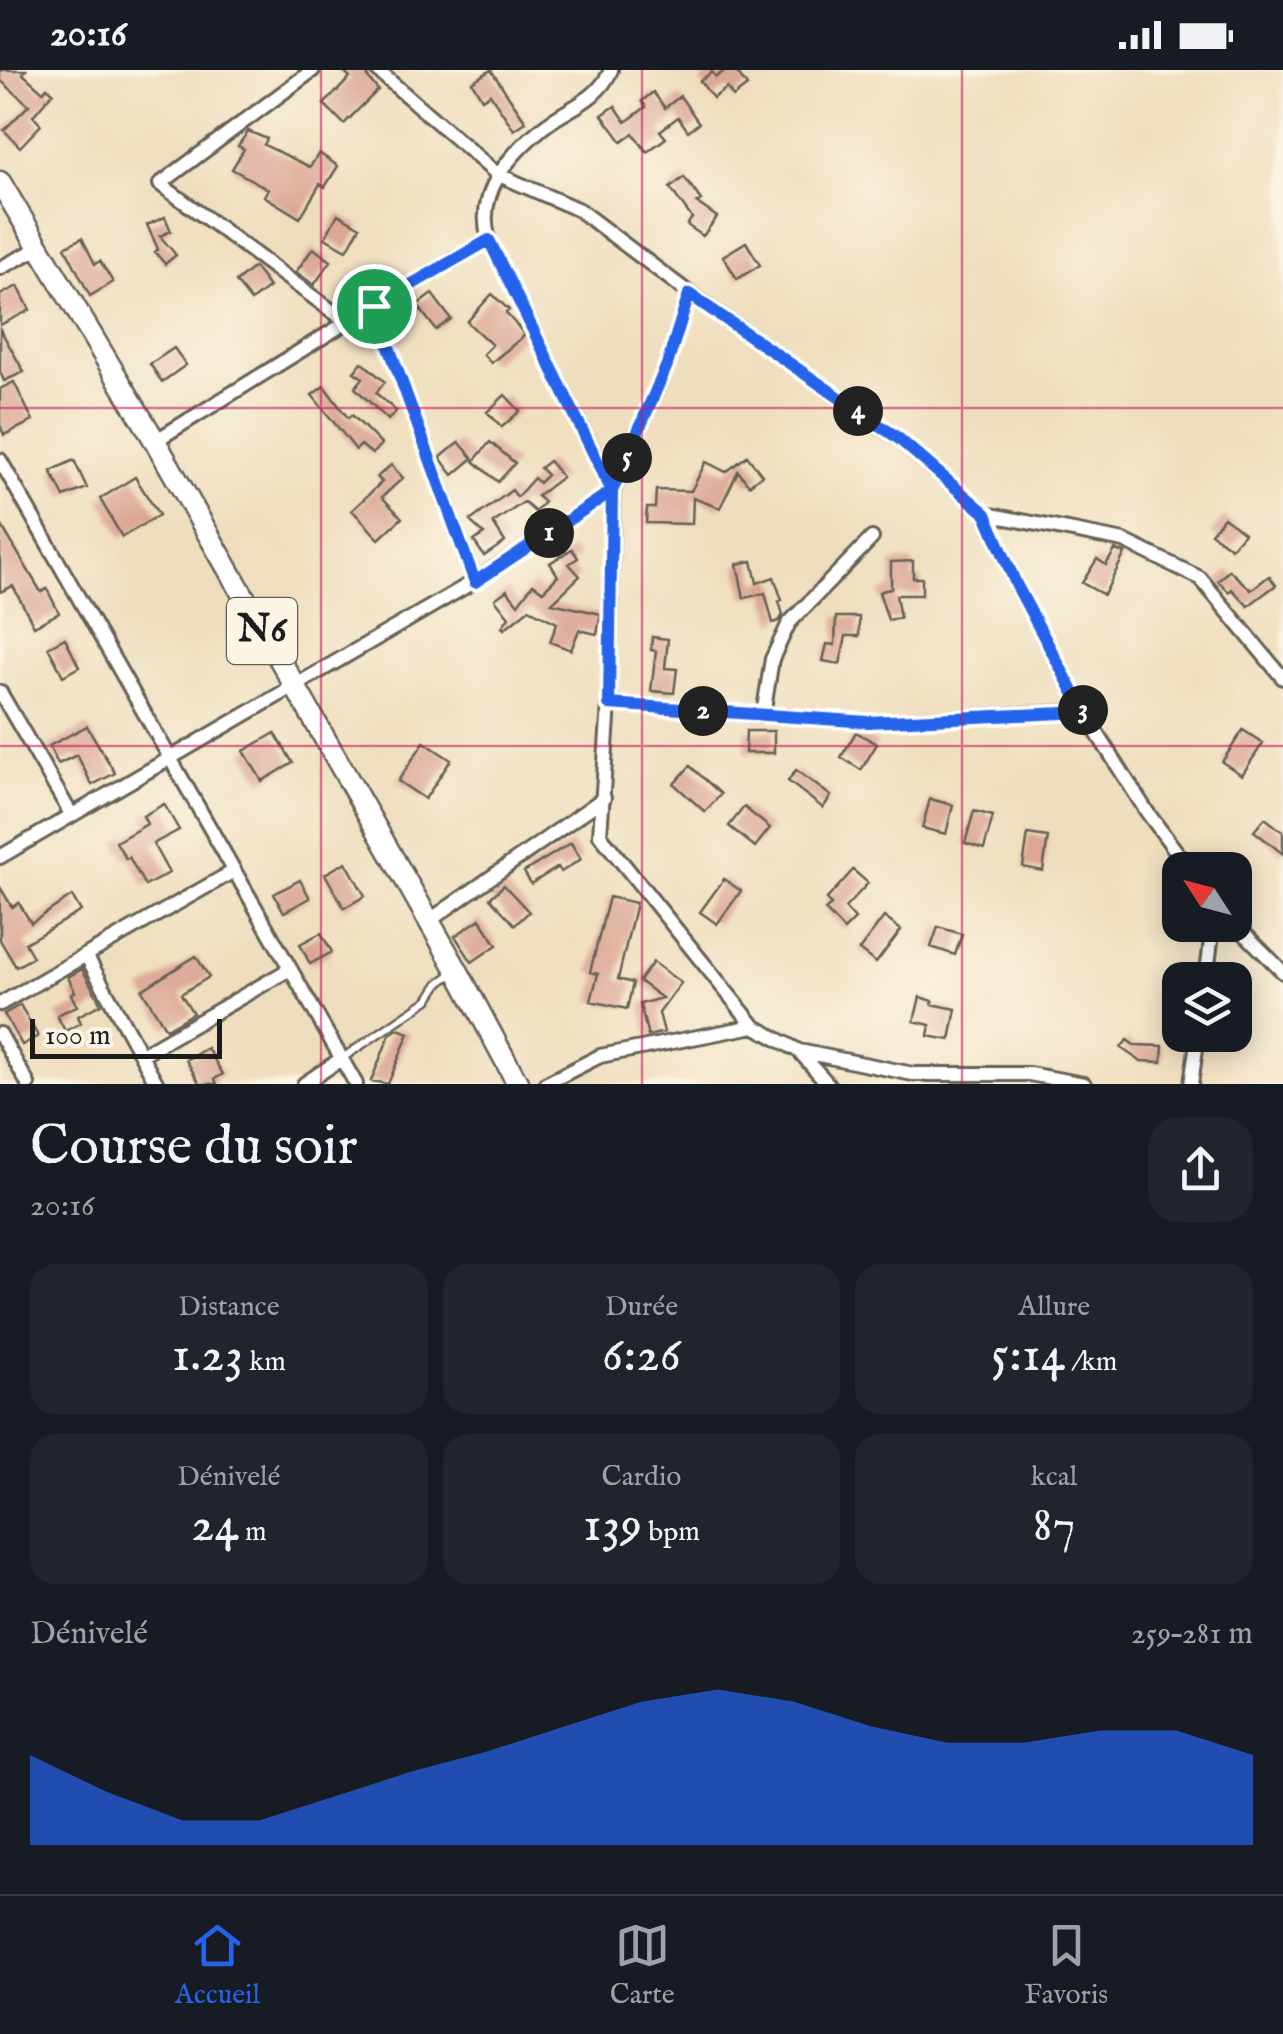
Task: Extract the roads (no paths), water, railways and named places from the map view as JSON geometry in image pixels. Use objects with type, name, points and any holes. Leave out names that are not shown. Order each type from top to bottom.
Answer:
[{"type":"highway","name":"N6","points":[[0,182],[155,441],[430,922],[518,1084]]},
{"type":"street","points":[[313,70],[160,184],[347,322]]},
{"type":"street","points":[[377,70],[497,174],[579,210],[689,294],[898,438],[986,514],[1016,584],[1084,712],[1177,852]]},
{"type":"street","points":[[612,70],[603,88],[542,128],[497,174],[484,206],[489,240],[612,491]]},
{"type":"street","points":[[155,441],[489,240]]},
{"type":"street","points":[[0,268],[41,247]]},
{"type":"street","points":[[689,294],[667,365],[612,491],[609,704],[600,835],[754,1026],[799,1051],[913,1074],[1030,1074],[1084,1084]]},
{"type":"street","points":[[374,306],[475,582]]},
{"type":"street","points":[[0,460],[356,1084]]},
{"type":"street","points":[[0,857],[475,582],[612,491]]},
{"type":"street","points":[[986,514],[1124,541],[1200,578],[1283,678]]},
{"type":"street","points":[[763,714],[772,659],[790,623],[872,538]]},
{"type":"street","points":[[0,692],[71,814]]},
{"type":"street","points":[[609,704],[868,722],[1084,712]]},
{"type":"street","points":[[430,922],[604,798]]},
{"type":"street","points":[[0,1004],[234,871]]},
{"type":"street","points":[[1252,941],[1283,972]]},
{"type":"street","points":[[87,957],[157,1084]]},
{"type":"street","points":[[142,1055],[290,969]]},
{"type":"street","points":[[545,1084],[600,1056],[754,1026]]},
{"type":"street","points":[[0,1034],[28,1084]]},
{"type":"street","points":[[799,1051],[828,1084]]},
{"type":"street","points":[[1191,1084],[1196,1052]]},
{"type":"street","points":[[304,1084],[341,1058]]},
{"type":"lane","points":[[341,1058],[428,1000],[439,983],[457,970]]}]
